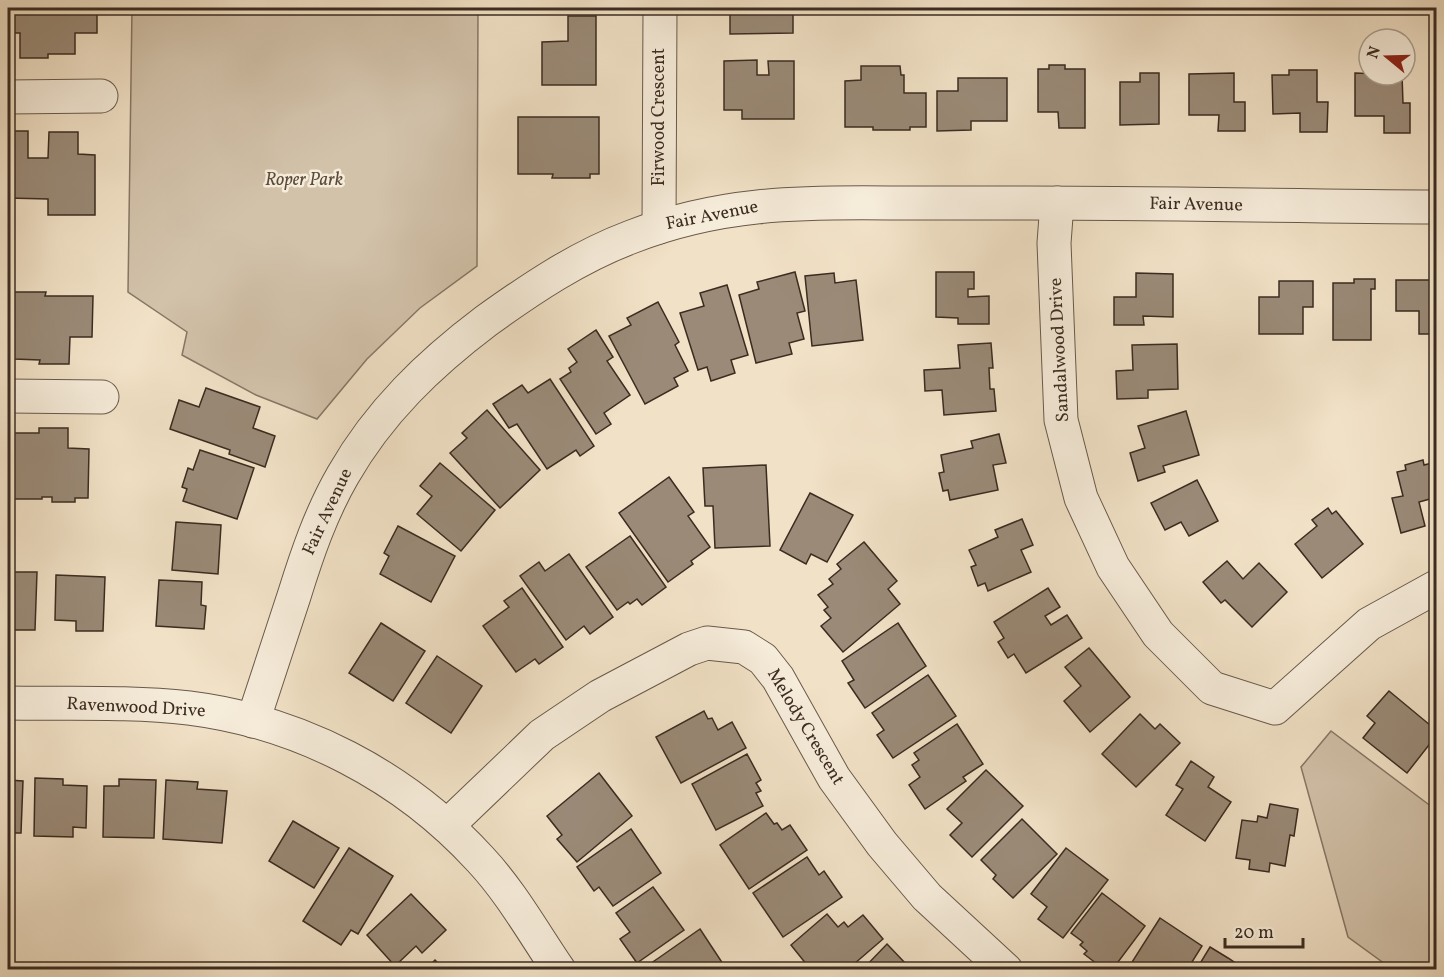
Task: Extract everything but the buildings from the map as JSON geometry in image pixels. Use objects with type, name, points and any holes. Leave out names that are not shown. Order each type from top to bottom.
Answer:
[{"type":"street","name":"Firwood Crescent","points":[[659,227],[660,8]]},
{"type":"street","points":[[8,97],[101,96]]},
{"type":"street","name":"Fair Avenue","points":[[253,721],[303,566],[325,510],[342,476],[382,417],[412,383],[438,359],[527,291],[586,256],[629,237],[659,227],[736,208],[785,203],[1437,207]]},
{"type":"street","name":"Sandalwood Drive","points":[[1057,203],[1054,243],[1061,420],[1082,498],[1104,548],[1113,567],[1158,634],[1212,688],[1275,708],[1369,624],[1437,587]]},
{"type":"street","points":[[8,396],[102,397]]},
{"type":"street","name":"Melody Crescent","points":[[447,826],[542,735],[600,696],[689,649],[707,643],[744,647],[763,659],[778,678],[834,778],[882,844],[927,897],[1006,969]]},
{"type":"street","name":"Ravenwood Drive","points":[[8,703],[161,705],[210,711],[273,725],[348,757],[401,789],[447,826],[481,859],[525,915],[559,969]]},
{"type":"green space","name":"Roper Park","points":[[132,8],[478,8],[477,266],[420,308],[367,359],[317,419],[256,395],[182,355],[187,332],[128,292]]},
{"type":"green space","points":[[1331,731],[1436,810],[1436,969],[1392,969],[1348,937],[1301,767]]}]
